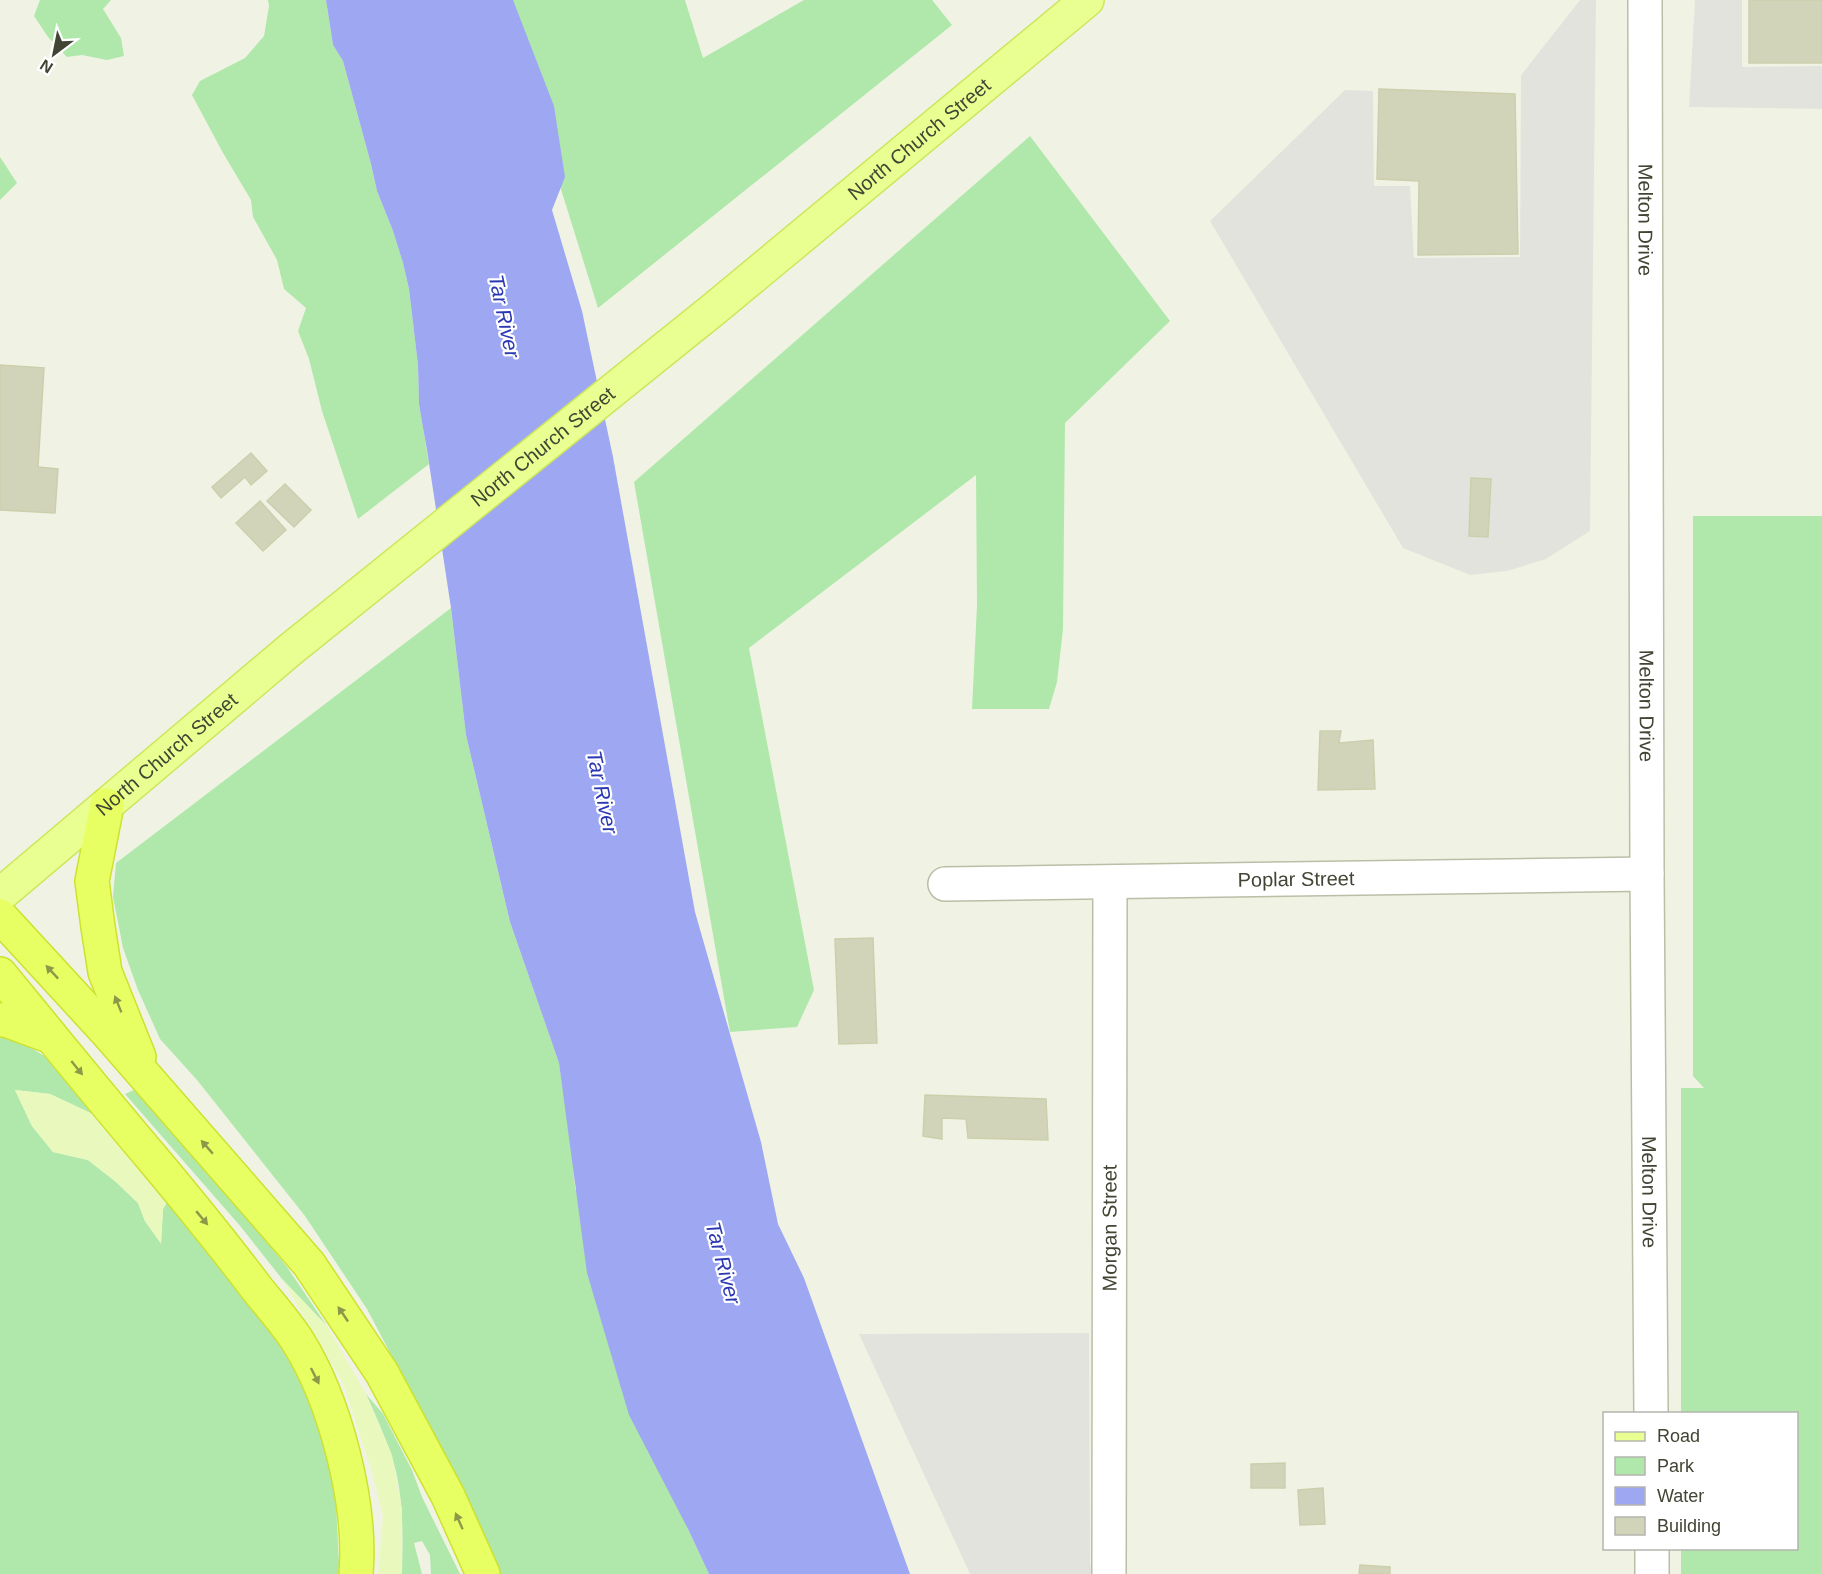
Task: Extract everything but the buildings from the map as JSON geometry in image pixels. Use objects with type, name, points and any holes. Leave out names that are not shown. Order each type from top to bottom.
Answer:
[{"type":"highway","points":[[107,805],[92,880],[98,927],[105,972],[147,1078]]},
{"type":"highway","points":[[0,916],[147,1078],[309,1264],[382,1373],[448,1496],[483,1574]]},
{"type":"highway","points":[[0,974],[215,1234],[297,1340],[319,1383],[334,1422],[347,1472],[356,1515],[358,1550],[356,1574]]},
{"type":"highway","points":[[0,1020],[6,1020],[52,1038]]},
{"type":"main road","name":"North Church Street","points":[[0,895],[291,649],[714,309],[1087,0]]},
{"type":"street","name":"Melton Drive","points":[[1645,0],[1651,1412]]},
{"type":"street","name":"Poplar Street","points":[[945,884],[1647,874]]},
{"type":"street","name":"Morgan Street","points":[[1109,1574],[1110,882]]},
{"type":"street","points":[[1652,1550],[1652,1574]]},
{"type":"green space","points":[[40,0],[111,0],[103,9],[121,38],[124,56],[107,60],[82,55],[67,57],[48,37],[34,16]]},
{"type":"green space","points":[[268,0],[326,0],[333,45],[343,61],[377,191],[393,231],[409,289],[418,365],[419,404],[429,464],[358,519],[322,411],[309,359],[298,331],[306,308],[284,289],[277,260],[253,217],[251,200],[192,95],[200,81],[245,58],[264,36]]},
{"type":"green space","points":[[504,0],[685,0],[703,58],[804,0],[932,0],[952,25],[598,308],[507,16]]},
{"type":"green space","points":[[1030,136],[1170,321],[1065,423],[1063,629],[1057,682],[1049,709],[972,709],[977,605],[976,475],[749,648],[814,990],[797,1027],[730,1032],[634,482]]},
{"type":"green space","points":[[0,157],[17,183],[0,200]]},
{"type":"green space","points":[[1693,516],[1822,516],[1822,1574],[1681,1574],[1681,1550],[1798,1550],[1798,1412],[1681,1412],[1681,1088],[1704,1088],[1693,1076]]},
{"type":"green space","points":[[451,608],[466,735],[510,922],[559,1063],[571,1142],[575,1188],[688,1529],[709,1574],[499,1574],[455,1476],[367,1309],[305,1216],[197,1080],[160,1039],[138,990],[123,948],[113,897],[116,863]]},
{"type":"green space","points":[[14,1037],[49,1059],[99,1117],[50,1094],[15,1090],[32,1126],[53,1152],[88,1160],[116,1182],[138,1203],[145,1221],[161,1243],[163,1209],[169,1199],[253,1305],[284,1350],[323,1436],[335,1484],[338,1574],[0,1574],[0,1038]]},
{"type":"green space","points":[[136,1089],[287,1267],[327,1326],[282,1279],[241,1227],[125,1094]]},
{"type":"green space","points":[[366,1394],[383,1414],[412,1470],[422,1497],[460,1574],[431,1574],[430,1555],[422,1541],[414,1543],[422,1574],[402,1574],[402,1528],[395,1468]]},
{"type":"sand","points":[[15,1090],[50,1094],[99,1117],[169,1199],[163,1209],[161,1244],[145,1221],[138,1203],[116,1182],[88,1160],[53,1152],[32,1126]]},
{"type":"sand","points":[[282,1279],[327,1326],[366,1394],[392,1455],[402,1509],[402,1574],[378,1574],[383,1516],[371,1469],[343,1383]]},
{"type":"shaded area","points":[[1580,0],[1596,0],[1590,531],[1546,559],[1507,571],[1470,575],[1403,548],[1210,221],[1345,90],[1373,91],[1374,186],[1410,186],[1414,258],[1520,257],[1521,75]]},
{"type":"shaded area","points":[[1695,0],[1742,0],[1742,67],[1822,66],[1822,109],[1689,107]]},
{"type":"shaded area","points":[[1089,1333],[1090,1564],[1093,1574],[970,1574],[859,1334]]},
{"type":"water","name":"Tar River","points":[[326,0],[513,0],[554,106],[565,177],[552,210],[582,311],[613,457],[695,912],[761,1142],[778,1224],[804,1278],[910,1574],[709,1574],[629,1415],[587,1273],[559,1063],[510,922],[466,735],[451,608],[419,404],[418,365],[409,289],[393,231],[377,191],[343,61],[333,45]]}]
